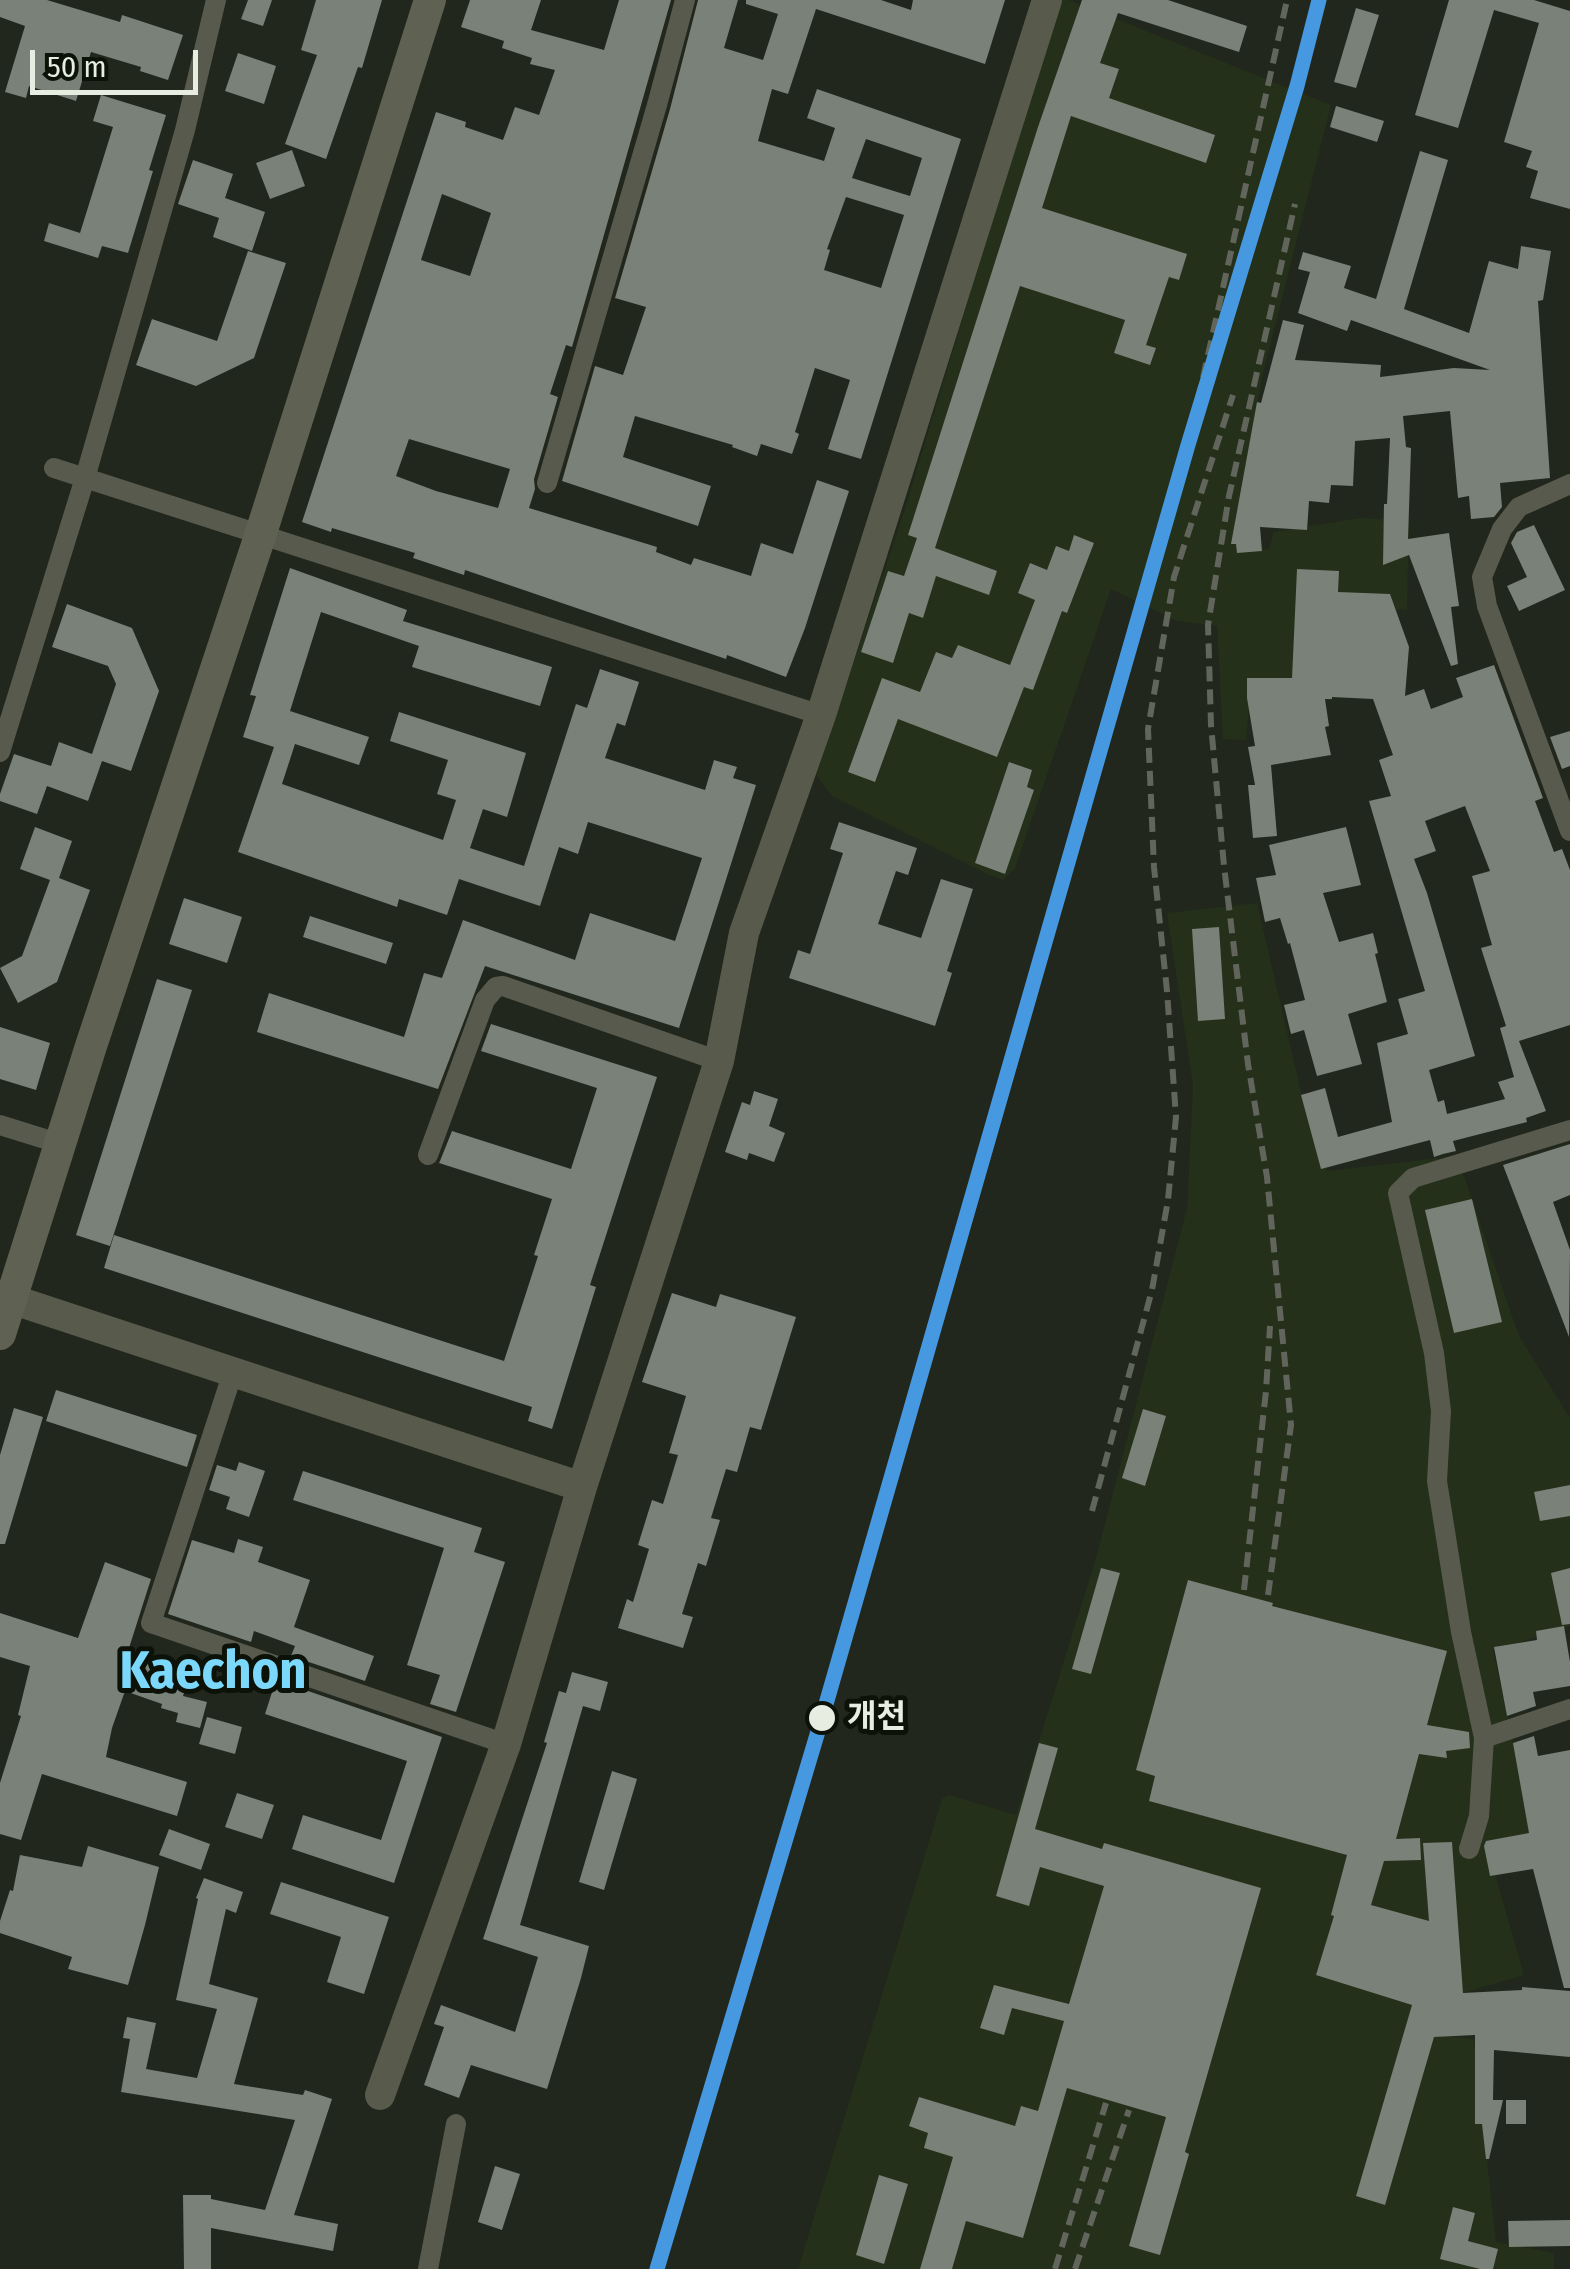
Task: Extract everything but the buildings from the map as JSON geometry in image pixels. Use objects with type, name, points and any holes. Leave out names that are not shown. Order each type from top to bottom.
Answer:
[{"type":"main road","points":[[0,1334],[430,0]]},
{"type":"main road","points":[[380,2095],[506,1744],[582,1488],[718,1062],[744,933],[821,715],[1047,0]]},
{"type":"main road","points":[[12,1299],[582,1488]]},
{"type":"street","points":[[0,752],[186,130],[216,0]]},
{"type":"street","points":[[547,484],[685,0]]},
{"type":"street","points":[[54,468],[821,715]]},
{"type":"street","points":[[1570,484],[1519,507],[1502,529],[1482,577],[1486,606],[1570,831]]},
{"type":"street","points":[[428,1155],[486,1000],[496,987],[504,986],[718,1062]]},
{"type":"street","points":[[0,1125],[60,1144]]},
{"type":"street","points":[[1469,1848],[1479,1816],[1484,1738],[1461,1632],[1437,1481],[1441,1411],[1434,1353],[1398,1193],[1413,1178],[1570,1130]]},
{"type":"street","points":[[233,1372],[152,1623],[506,1744]]},
{"type":"street","points":[[1484,1738],[1570,1709]]},
{"type":"street","points":[[428,2269],[456,2124]]},
{"type":"shaded area","points":[[1059,0],[1069,0],[1331,105],[1263,373],[1235,521],[1240,552],[1269,549],[1274,532],[1360,518],[1409,521],[1407,610],[1341,606],[1332,700],[1250,698],[1246,740],[1223,739],[1217,626],[1177,621],[1111,589],[1015,868],[1003,880],[832,796],[816,775],[904,512]]},
{"type":"shaded area","points":[[1257,903],[1303,1101],[1327,1171],[1457,1156],[1519,1336],[1570,1418],[1570,1626],[1493,1651],[1533,1832],[1486,1842],[1524,1975],[1446,1998],[1448,2036],[1474,2039],[1496,2242],[1554,2253],[1554,2269],[798,2269],[942,1799],[949,1795],[1016,1815],[1096,1558],[1187,1208],[1193,1086],[1167,913]]},
{"type":"railway","points":[[1188,445],[1287,0]]},
{"type":"railway","points":[[1268,1595],[1291,1425],[1267,1177],[1248,1064],[1224,866],[1211,725],[1208,625],[1229,496],[1295,204]]},
{"type":"railway","points":[[1092,1511],[1152,1290],[1168,1200],[1176,1117],[1154,867],[1148,729],[1174,577],[1233,395]]},
{"type":"railway","points":[[1244,1590],[1270,1326]]},
{"type":"railway","points":[[1055,2269],[1106,2103]]},
{"type":"railway","points":[[1075,2269],[1129,2110]]},
{"type":"transit line","points":[[657,2269],[822,1718],[1319,0]]},
{"type":"place","name":"개천","points":[[822,1718]]},
{"type":"district","name":"Kaechon","points":[[213,1673]]}]
